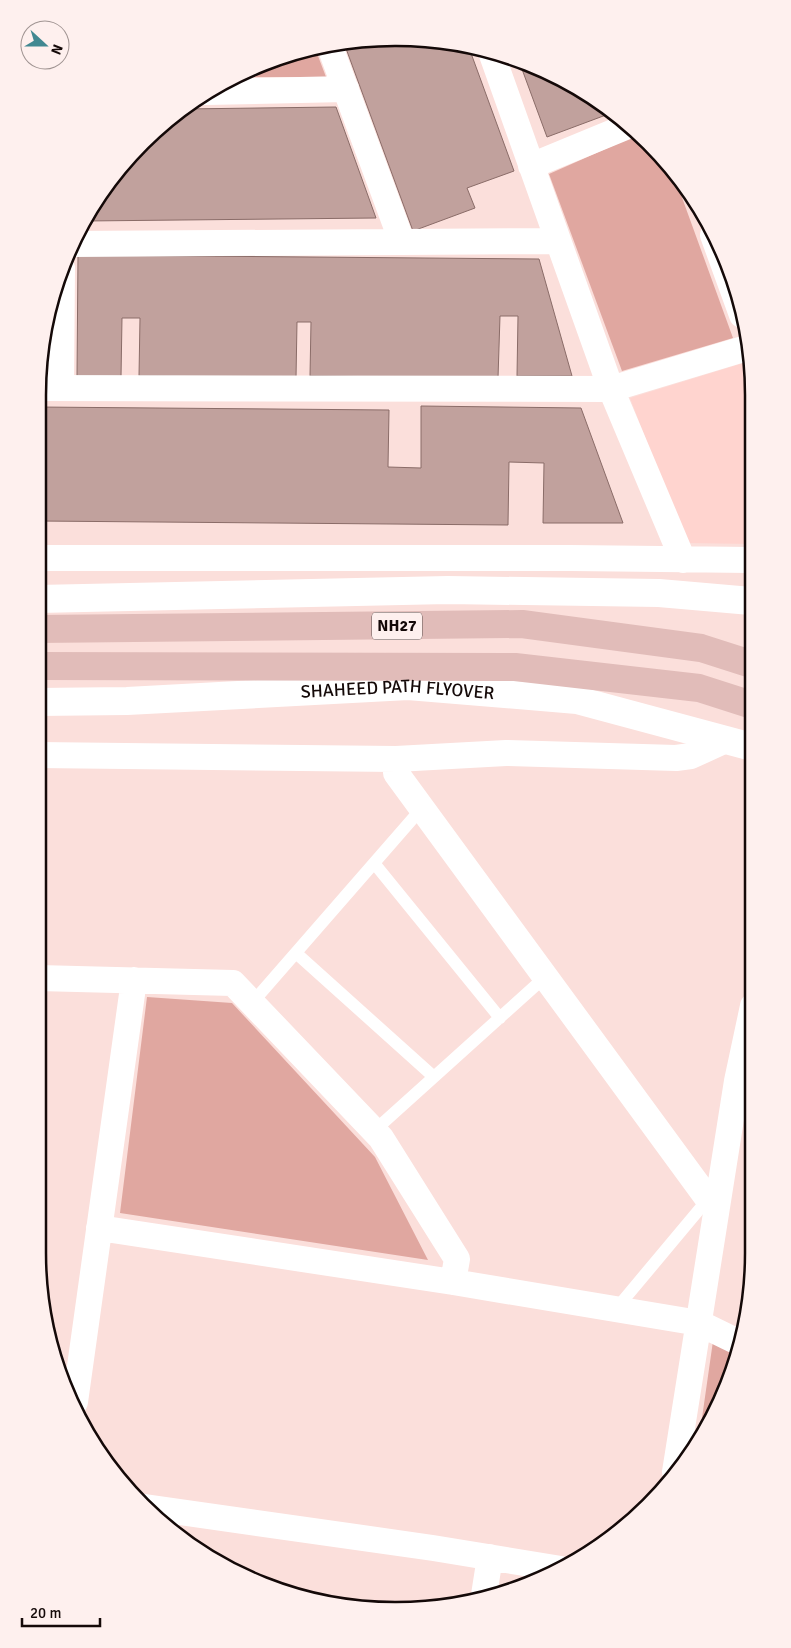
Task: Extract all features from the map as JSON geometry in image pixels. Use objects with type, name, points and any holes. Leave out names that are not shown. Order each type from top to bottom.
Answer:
[{"type":"highway","name":"NH27","points":[[46,629],[522,624],[701,648],[745,662]]},
{"type":"highway","name":"SHAHEED PATH FLYOVER","points":[[46,666],[515,667],[699,688],[745,703]]},
{"type":"street","points":[[333,52],[402,242]]},
{"type":"street","points":[[494,61],[611,389],[683,560]]},
{"type":"street","points":[[223,92],[346,89]]},
{"type":"street","points":[[531,166],[621,129]]},
{"type":"street","points":[[81,244],[558,241]]},
{"type":"street","points":[[58,304],[50,388],[611,389],[742,349]]},
{"type":"street","points":[[46,558],[571,558],[745,560]]},
{"type":"street","points":[[46,599],[448,590],[659,593],[745,600]]},
{"type":"street","name":"SHAHEED PATH FLYOVER","points":[[46,702],[127,700],[408,686],[578,700],[745,745]]},
{"type":"street","points":[[46,755],[396,759],[506,753],[676,758],[691,756],[726,740]]},
{"type":"street","points":[[396,759],[396,773],[713,1199]]},
{"type":"street","points":[[46,978],[233,983],[381,1138],[457,1259],[453,1282]]},
{"type":"street","points":[[76,1393],[134,980]]},
{"type":"street","points":[[677,1460],[698,1322],[713,1199],[745,1082]]},
{"type":"street","points":[[99,1228],[453,1282],[698,1322],[734,1340]]},
{"type":"street","points":[[159,1509],[433,1548],[548,1567]]},
{"type":"street","points":[[485,1590],[490,1557]]},
{"type":"lane","points":[[252,1003],[422,808]]},
{"type":"lane","points":[[374,863],[500,1018]]},
{"type":"lane","points":[[296,952],[434,1077]]},
{"type":"lane","points":[[374,1131],[546,977]]},
{"type":"lane","points":[[616,1309],[713,1199]]},
{"type":"shaded area","points":[[318,55],[326,77],[253,77],[283,65]]},
{"type":"shaded area","points":[[631,138],[658,165],[680,193],[733,338],[622,371],[549,174]]},
{"type":"shaded area","points":[[743,363],[745,396],[745,544],[686,543],[630,398]]},
{"type":"shaded area","points":[[147,997],[232,1003],[375,1157],[428,1260],[120,1213]]},
{"type":"shaded area","points":[[713,1341],[731,1351],[718,1386],[702,1420]]},
{"type":"building","points":[[396,46],[441,49],[472,55],[514,171],[467,188],[475,208],[413,231],[346,50]]},
{"type":"building","points":[[523,71],[550,82],[605,116],[547,137]]},
{"type":"building","points":[[336,107],[376,218],[93,221],[105,201],[133,165],[165,133],[196,109]]},
{"type":"building","points":[[78,255],[539,259],[572,376],[517,376],[518,316],[500,316],[498,378],[310,376],[311,322],[297,322],[296,378],[139,376],[140,318],[122,318],[121,377],[77,376]]},
{"type":"building","points":[[421,406],[581,408],[623,523],[543,523],[544,463],[509,462],[508,525],[46,521],[46,407],[389,410],[388,467],[421,468]]}]
